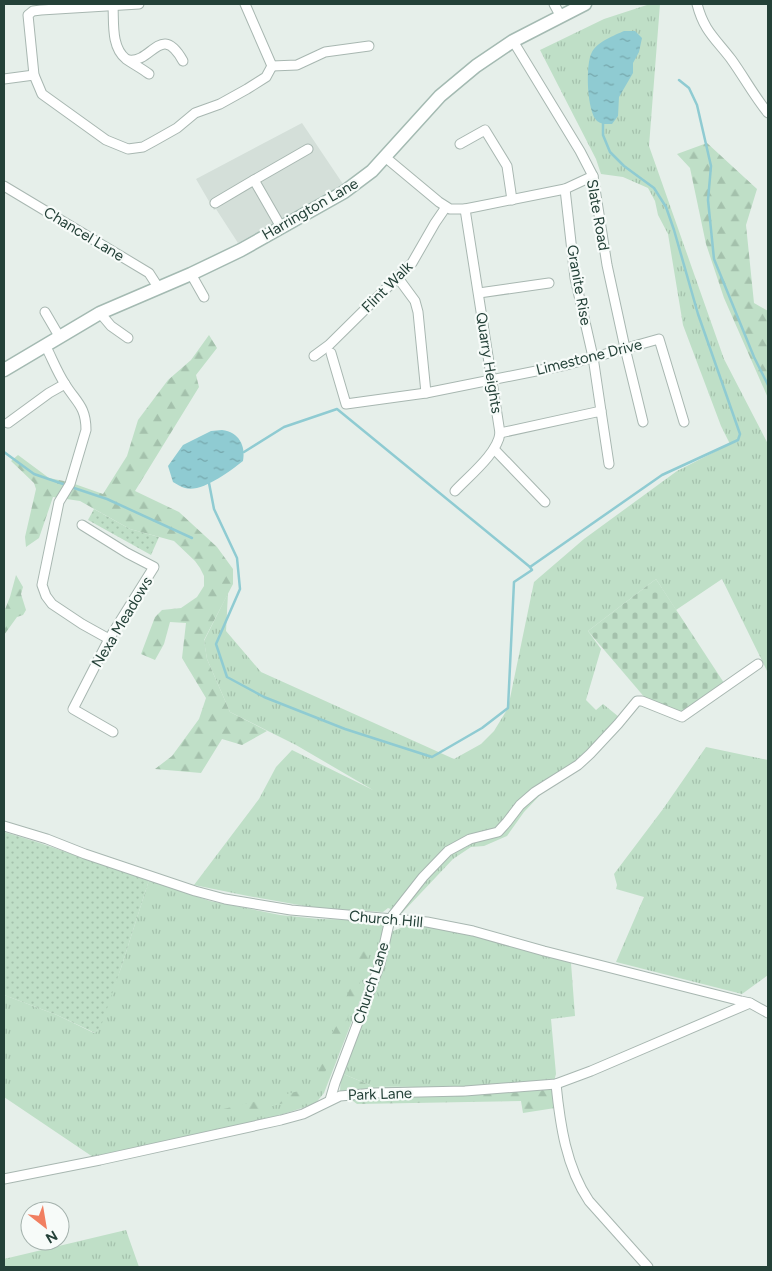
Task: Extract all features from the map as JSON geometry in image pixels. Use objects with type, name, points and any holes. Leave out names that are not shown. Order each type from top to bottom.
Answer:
[{"type":"street","points":[[139,4],[40,7],[28,15],[34,75],[42,94],[106,140],[128,149],[143,147],[177,128],[195,113],[220,104],[247,89],[266,77],[272,66]]},
{"type":"street","points":[[245,4],[272,66]]},
{"type":"street","name":"Harrington Lane","points":[[4,370],[100,313],[191,274],[241,250],[353,186],[372,171],[440,96],[476,66],[557,10],[585,4]]},
{"type":"street","points":[[697,4],[708,33],[730,59],[755,98],[768,113]]},
{"type":"street","points":[[113,6],[115,41],[118,49],[126,59],[149,74]]},
{"type":"street","name":"Slate Road","points":[[513,41],[580,151],[593,176],[607,265],[643,422]]},
{"type":"street","points":[[126,59],[138,60],[154,48],[169,46],[176,48],[183,61]]},
{"type":"street","points":[[272,66],[297,65],[325,52],[369,46]]},
{"type":"street","points":[[4,79],[34,75]]},
{"type":"street","points":[[460,144],[485,130],[506,166],[512,200]]},
{"type":"street","points":[[215,203],[308,149]]},
{"type":"street","points":[[385,157],[446,207],[455,210],[565,189],[593,176]]},
{"type":"street","points":[[254,180],[281,227]]},
{"type":"street","name":"Chancel Lane","points":[[4,186],[149,273],[158,287]]},
{"type":"street","name":"Granite Rise","points":[[565,189],[575,278],[594,357],[601,411]]},
{"type":"street","name":"Flint Walk","points":[[314,356],[328,345],[412,263],[446,207]]},
{"type":"street","name":"Quarry Heights","points":[[456,491],[494,449],[500,433],[465,209]]},
{"type":"street","points":[[191,274],[204,296]]},
{"type":"street","points":[[401,282],[415,301],[418,312],[426,392]]},
{"type":"street","name":"Quarry Heights","points":[[479,293],[549,283]]},
{"type":"street","points":[[45,312],[59,336]]},
{"type":"street","points":[[100,313],[111,326],[128,338]]},
{"type":"street","name":"Limestone Drive","points":[[331,353],[346,404],[426,392],[566,365],[659,339],[684,422]]},
{"type":"street","points":[[45,345],[65,384],[82,407],[85,414],[86,430],[68,488],[59,502],[42,578],[43,591],[52,604],[109,639]]},
{"type":"street","points":[[8,422],[35,402],[65,384]]},
{"type":"street","points":[[601,411],[609,464]]},
{"type":"street","name":"Quarry Heights","points":[[500,433],[601,411]]},
{"type":"street","points":[[494,449],[545,502]]},
{"type":"street","name":"Nexa Meadows","points":[[82,525],[154,567],[109,639],[73,709],[113,732]]},
{"type":"street","name":"Church Lane","points":[[330,1100],[380,964],[390,919],[423,877],[448,851],[470,839],[498,832],[520,804],[590,754],[637,701],[642,701],[682,717],[758,664]]},
{"type":"street","name":"Church Hill","points":[[4,826],[47,839],[85,854],[195,891],[225,899],[291,910],[427,922],[473,931],[750,1003],[768,1013]]},
{"type":"street","name":"Park Lane","points":[[4,1179],[247,1128],[302,1114],[340,1096],[466,1091],[556,1084],[750,1003]]},
{"type":"street","points":[[556,1084],[562,1131],[581,1190],[648,1267]]},
{"type":"shaded area","points":[[302,123],[343,184],[238,243],[216,209],[214,210],[196,179]]},
{"type":"green space","points":[[650,4],[660,4],[649,146],[724,359],[768,444],[768,673],[722,579],[676,610],[656,579],[588,631],[601,649],[586,700],[596,710],[603,704],[619,717],[580,769],[542,793],[524,812],[507,836],[484,846],[471,847],[453,859],[402,913],[388,908],[383,912],[316,908],[194,885],[259,799],[276,767],[292,750],[373,790],[296,745],[230,712],[207,659],[204,641],[228,593],[226,631],[261,672],[454,759],[481,744],[494,731],[508,708],[534,582],[584,539],[677,471],[730,444],[721,426],[683,325],[668,234],[658,215],[655,201],[648,188],[623,177],[601,174],[596,159],[540,50],[604,19]]},
{"type":"green space","points":[[707,143],[757,189],[746,225],[754,303],[768,311],[768,398],[724,298],[706,244],[690,168],[677,154]]},
{"type":"green space","points":[[209,335],[217,348],[196,375],[199,387],[135,491],[179,512],[217,547],[233,569],[233,584],[204,640],[207,659],[230,712],[267,731],[242,745],[222,739],[201,773],[155,769],[172,756],[199,719],[206,698],[182,658],[186,623],[170,622],[164,644],[155,660],[141,654],[155,617],[162,610],[181,608],[197,597],[204,586],[204,576],[200,568],[174,541],[130,529],[80,501],[53,497],[39,538],[26,547],[25,537],[36,489],[34,483],[11,461],[18,455],[49,478],[69,482],[103,494],[127,456],[138,420],[168,380],[191,360]]},
{"type":"green space","points":[[94,509],[130,529],[159,537],[151,555],[88,520]]},
{"type":"green space","points":[[16,575],[23,587],[21,594],[26,610],[23,615],[17,617],[4,635],[4,612]]},
{"type":"green space","points":[[656,579],[726,686],[682,717],[646,699],[588,631]]},
{"type":"green space","points":[[706,747],[768,760],[768,975],[742,994],[616,962],[644,897],[616,889],[617,885],[614,874],[663,809]]},
{"type":"green space","points":[[4,832],[149,880],[101,1026],[95,1033],[57,1015],[4,995]]},
{"type":"green space","points":[[149,880],[210,901],[280,915],[377,922],[383,926],[381,941],[375,962],[324,1093],[315,1104],[267,1119],[93,1157],[4,1097],[4,995],[57,1015],[94,1033],[97,1031],[121,968]]},
{"type":"green space","points":[[411,924],[473,935],[571,963],[575,1016],[551,1019],[556,1074],[554,1081],[458,1088],[372,1086],[341,1073],[393,931]]},
{"type":"green space","points":[[365,948],[370,953],[352,1007],[321,1082],[315,1077],[349,990],[360,954]]},
{"type":"green space","points":[[341,1073],[372,1086],[458,1088],[554,1081],[555,1108],[523,1113],[521,1101],[357,1104],[340,1091]]},
{"type":"green space","points":[[299,1091],[309,1095],[231,1116],[219,1118],[214,1114],[215,1111]]},
{"type":"green space","points":[[126,1230],[139,1267],[4,1267],[4,1259],[38,1251],[70,1251],[70,1243]]},
{"type":"water","points":[[624,31],[635,31],[642,38],[639,52],[633,63],[633,73],[619,97],[618,116],[612,124],[603,124],[597,121],[594,116],[589,98],[588,67],[590,58],[594,48],[606,39]]},
{"type":"water","points":[[222,430],[233,434],[240,441],[244,455],[243,461],[215,480],[199,487],[185,488],[173,482],[168,466],[183,445],[211,431]]},
{"type":"waterway","points":[[679,80],[689,88],[697,105],[711,166],[708,200],[714,259],[754,357],[768,385]]},
{"type":"waterway","points":[[209,483],[214,509],[237,558],[240,589],[216,644],[227,677],[264,697],[345,729],[432,757],[482,728],[508,708],[514,582],[532,570],[530,567],[662,475],[738,440],[740,434],[698,314],[666,207],[654,188],[624,166],[610,152],[603,135],[603,124]]},
{"type":"waterway","points":[[244,452],[284,427],[337,409],[530,567]]},
{"type":"waterway","points":[[4,452],[34,474],[66,485]]},
{"type":"waterway","points":[[71,487],[107,499],[192,538]]}]
